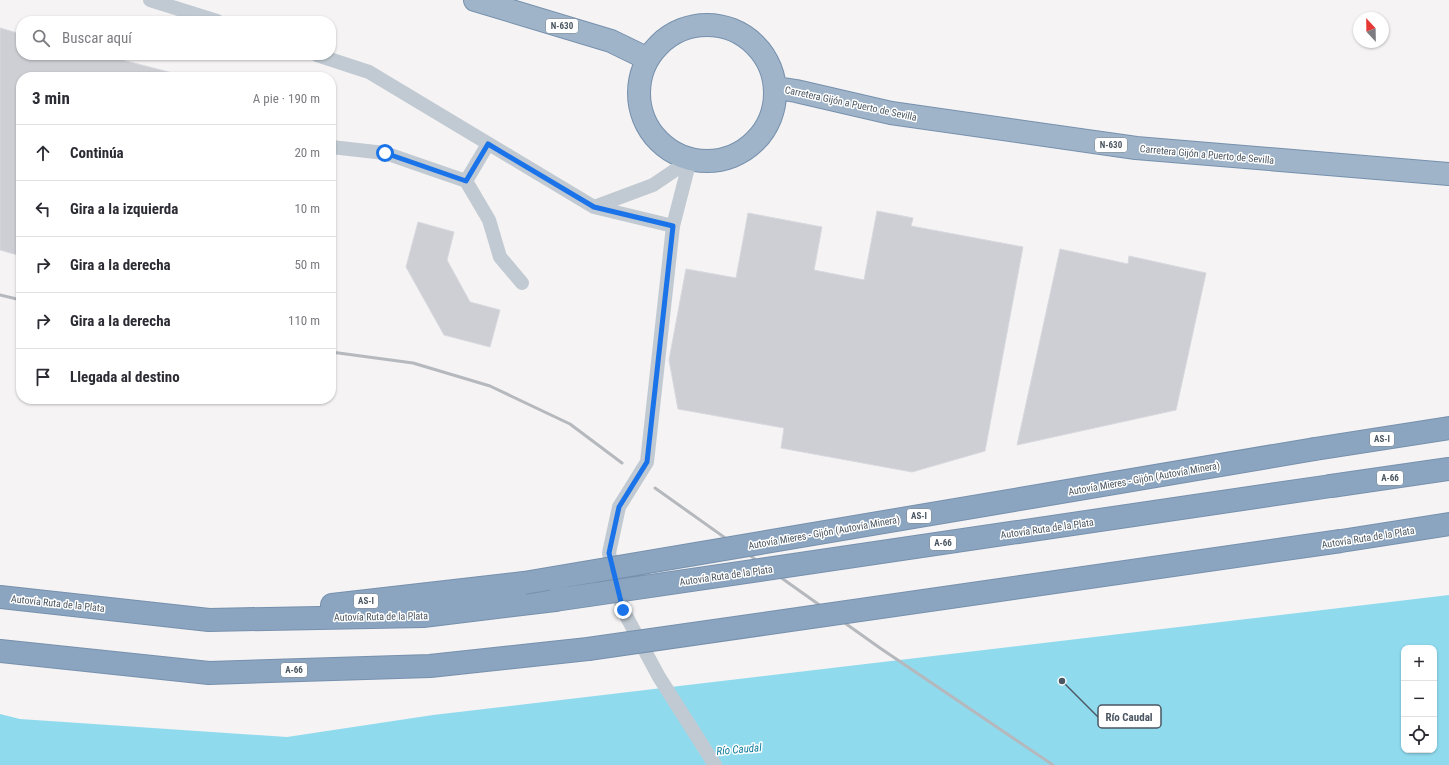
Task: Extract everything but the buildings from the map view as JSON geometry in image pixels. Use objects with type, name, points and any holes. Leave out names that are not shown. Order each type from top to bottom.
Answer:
[{"type":"highway","name":"N-630","points":[[475,0],[611,41],[646,58]]},
{"type":"highway","points":[[705,23],[740,31],[766,55],[777,88],[771,121],[752,147],[722,161],[690,160],[662,146],[643,120],[638,89],[646,58],[671,33],[705,23]]},
{"type":"highway","name":"Carretera Gijón a Puerto de Sevilla","points":[[777,88],[891,113],[1136,148],[1449,174]]},
{"type":"highway","name":"Autovía Mieres - Gijón (Autovía Minera)","points":[[209,620],[524,583],[1315,449],[1449,428]]},
{"type":"highway","name":"Autovía Ruta de la Plata","points":[[0,597],[209,620],[423,616],[555,600],[1449,469]]},
{"type":"highway","name":"Autovía Ruta de la Plata","points":[[0,651],[209,673],[430,666],[588,649],[1341,541],[1449,524]]},
{"type":"lane","points":[[150,0],[201,16]]},
{"type":"lane","points":[[332,60],[369,72],[594,207],[673,226]]},
{"type":"lane","points":[[466,181],[488,144]]},
{"type":"lane","points":[[336,148],[385,153],[466,181],[488,220],[500,257],[522,283]]},
{"type":"lane","points":[[594,207],[653,186],[690,160]]},
{"type":"lane","points":[[690,160],[673,226],[647,462],[619,507],[609,553],[623,610],[659,677],[715,765]]},
{"type":"water","name":"Río Caudal","points":[[1449,595],[1449,765],[0,765],[0,714],[20,719],[287,737],[433,715]]},
{"type":"railway","points":[[0,295],[16,299]]},
{"type":"railway","points":[[336,353],[413,363],[490,386],[570,424],[622,463]]},
{"type":"railway","points":[[655,488],[880,648],[1053,765]]},
{"type":"place","name":"Río Caudal","points":[[1062,681]]},
{"type":"route","points":[[385,153],[466,181],[488,144],[594,207],[673,226],[647,462],[619,507],[609,553],[623,610]]}]
